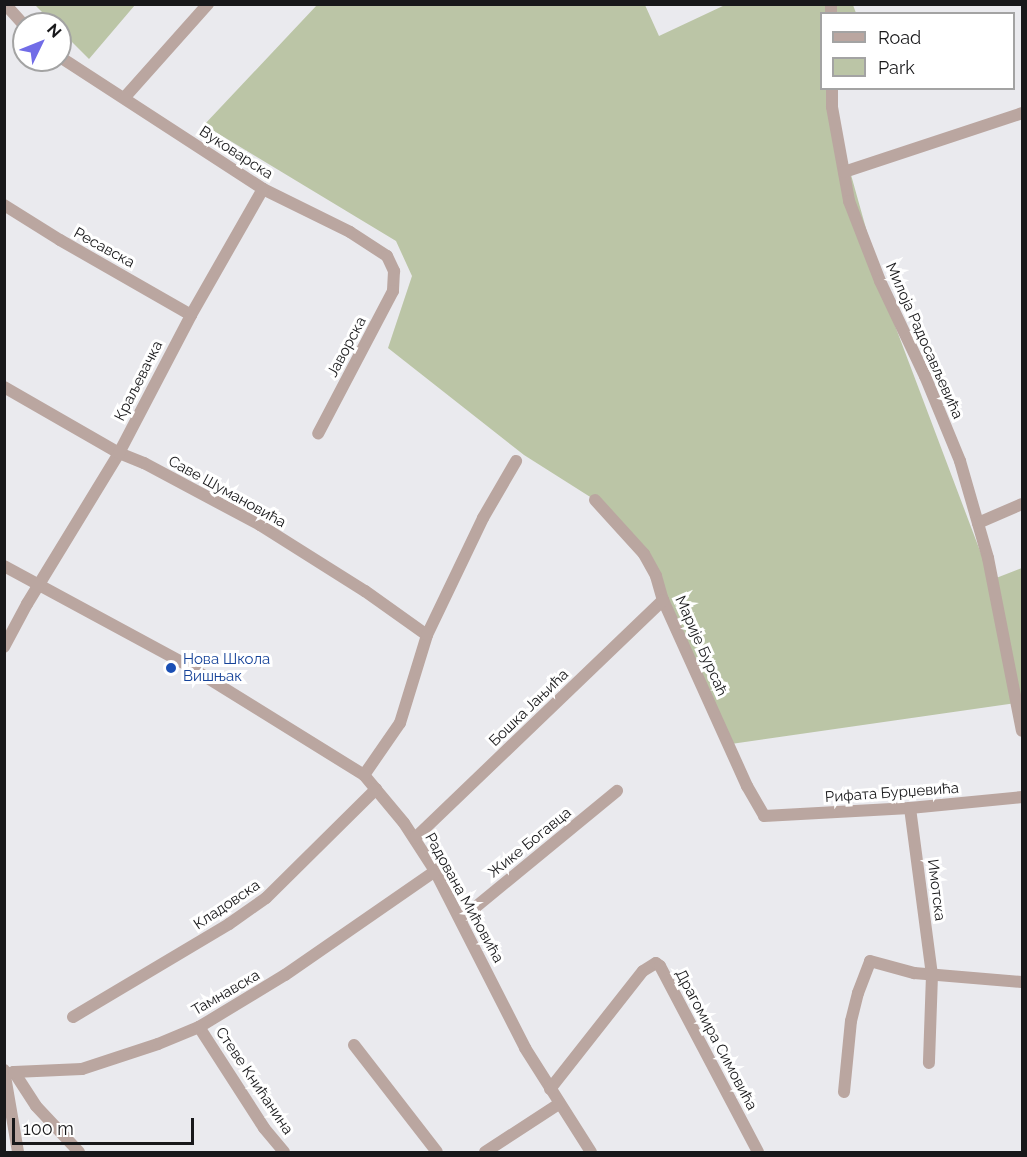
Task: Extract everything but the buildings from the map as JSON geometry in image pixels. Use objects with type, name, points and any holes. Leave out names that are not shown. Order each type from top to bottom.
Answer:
[{"type":"street","points":[[125,97],[208,4]]},
{"type":"street","name":"Вуковарска","points":[[72,64],[263,189],[371,244],[387,256],[394,271]]},
{"type":"street","name":"Милоја Радосављевића","points":[[832,90],[832,107],[849,201],[880,281],[925,376],[960,461],[988,558],[1023,731]]},
{"type":"street","points":[[844,172],[1023,113]]},
{"type":"street","name":"Краљевачка","points":[[4,647],[119,453],[191,315],[263,189]]},
{"type":"street","name":"Ресавска","points":[[4,205],[191,315]]},
{"type":"street","name":"Јаворска","points":[[318,434],[393,291],[394,271]]},
{"type":"street","name":"Саве Шумановића","points":[[4,387],[119,453],[144,463],[260,525],[364,591],[427,635]]},
{"type":"street","points":[[364,775],[400,723],[427,635],[483,518],[516,461]]},
{"type":"street","name":"Марије Бурсаћ","points":[[595,500],[644,554],[656,576],[663,600],[747,786],[764,816]]},
{"type":"street","points":[[978,523],[1023,504]]},
{"type":"street","name":"Радована Мићовића","points":[[4,566],[185,664],[364,775],[415,838],[435,871],[525,1048],[591,1152]]},
{"type":"street","name":"Бошка Јањића","points":[[415,838],[663,600]]},
{"type":"street","name":"Кладовска","points":[[73,1017],[220,929],[266,898],[376,789]]},
{"type":"street","name":"Жике Богавца","points":[[461,919],[617,791]]},
{"type":"street","name":"Рифата Бурџевића","points":[[764,816],[910,808],[1023,796]]},
{"type":"street","name":"Имотска","points":[[910,808],[933,975]]},
{"type":"street","name":"Тамнавска","points":[[7,1073],[82,1069],[158,1044],[199,1027],[285,975],[435,871]]},
{"type":"street","points":[[844,1092],[852,1021],[858,993],[870,961],[890,968],[933,975],[1023,982]]},
{"type":"street","name":"Драгомира Симовића","points":[[550,1089],[643,970],[656,963],[660,966],[758,1152]]},
{"type":"street","points":[[929,1063],[933,975]]},
{"type":"street","name":"Стеве Книћанина","points":[[199,1027],[264,1128],[284,1152]]},
{"type":"street","points":[[354,1045],[437,1152]]},
{"type":"street","points":[[7,1073],[18,1152]]},
{"type":"street","points":[[7,1073],[79,1152]]},
{"type":"street","points":[[485,1152],[559,1104]]},
{"type":"green space","points":[[35,5],[135,5],[89,59],[72,42],[72,12],[42,12]]},
{"type":"green space","points":[[317,5],[645,5],[659,36],[725,5],[853,5],[856,12],[820,12],[820,90],[827,90],[888,307],[991,580],[1022,568],[1022,695],[1016,703],[731,744],[656,576],[595,500],[524,455],[388,348],[412,276],[396,241],[204,125]]},
{"type":"place","name":"Нова Школа Вишњак","points":[[171,668]]}]
